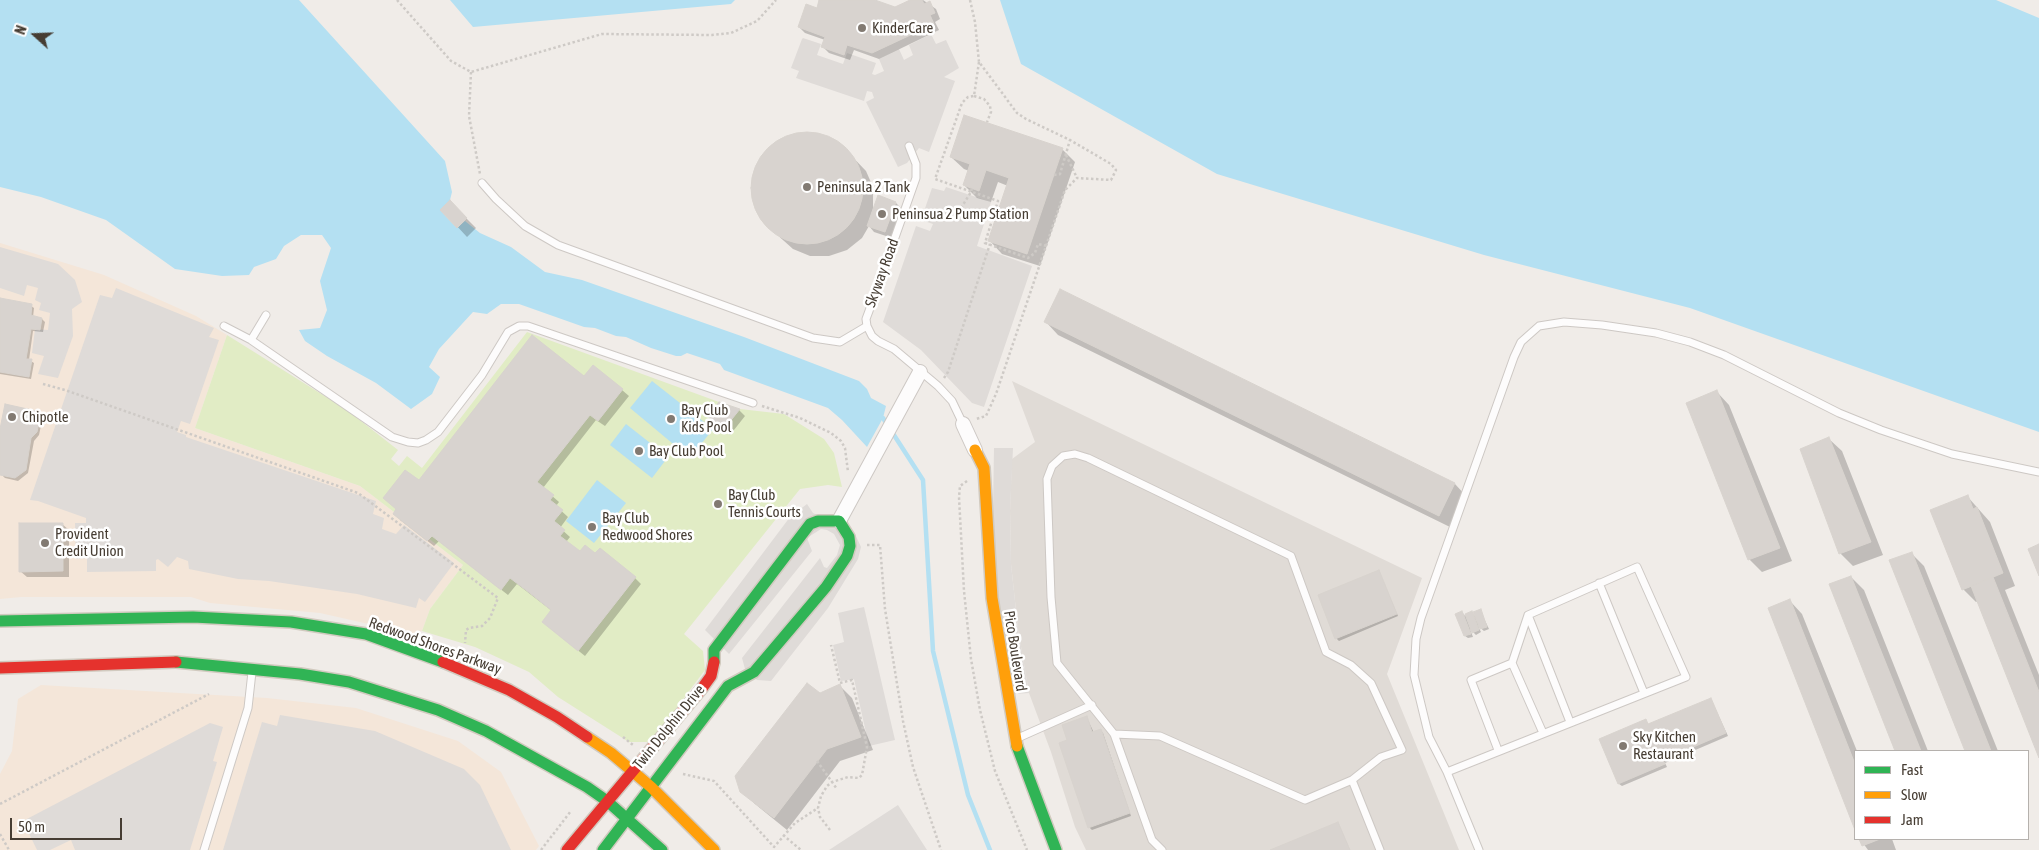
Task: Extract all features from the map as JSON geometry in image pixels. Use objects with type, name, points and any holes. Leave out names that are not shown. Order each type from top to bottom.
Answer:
[{"type":"main road","name":"Pico Boulevard","points":[[975,450],[984,468],[992,598],[1015,739],[1056,850]]},
{"type":"main road","name":"Twin Dolphin Drive","points":[[567,850],[703,687],[710,676],[714,664],[714,650],[810,524],[818,521],[839,521]]},
{"type":"main road","points":[[839,521],[849,537],[850,546]]},
{"type":"main road","name":"Twin Dolphin Drive","points":[[603,850],[728,686],[754,672],[826,586],[847,556],[850,546]]},
{"type":"main road","name":"Redwood Shores Parkway","points":[[0,621],[193,617],[291,622],[366,634],[451,664],[509,690],[557,717],[604,748],[633,771],[714,850]]},
{"type":"main road","points":[[0,668],[180,662],[300,674],[349,682],[438,710],[486,731],[539,759],[607,801],[662,850]]},
{"type":"street","points":[[839,521],[920,372]]},
{"type":"street","name":"Skyway Road","points":[[963,424],[975,450]]},
{"type":"lane","name":"Skyway Road","points":[[909,146],[916,164],[916,178],[866,319],[867,326],[872,336],[894,349],[938,386],[952,401],[963,424]]},
{"type":"lane","points":[[482,183],[525,226],[558,245],[813,338],[840,342],[867,326]]},
{"type":"lane","points":[[251,340],[266,315]]},
{"type":"lane","points":[[1479,850],[1447,772],[1429,737],[1417,694],[1414,675],[1416,638],[1421,618],[1514,357],[1521,342],[1539,326],[1564,322],[1602,325],[1656,333],[1690,342],[1724,354],[1839,412],[1881,430],[1952,454],[2039,472]]},
{"type":"lane","points":[[224,326],[251,340],[392,437],[408,442],[418,443],[438,432],[482,375],[508,332],[519,326],[528,326],[753,403]]},
{"type":"lane","points":[[1114,734],[1160,736],[1304,800],[1352,780],[1381,757],[1402,750],[1371,683],[1351,665],[1326,652],[1291,556],[1088,458],[1076,454],[1063,456],[1052,466],[1047,479],[1051,596],[1058,663],[1114,734],[1152,840],[1162,850]]},
{"type":"lane","points":[[1447,772],[1498,750],[1542,733],[1644,693],[1686,677],[1637,567],[1528,615],[1512,663],[1542,733]]},
{"type":"lane","points":[[1599,583],[1644,693]]},
{"type":"lane","points":[[1528,615],[1570,722]]},
{"type":"lane","points":[[1498,750],[1471,680],[1512,663]]},
{"type":"lane","points":[[204,850],[248,708],[253,669]]},
{"type":"lane","points":[[1015,739],[1092,704]]},
{"type":"lane","points":[[1352,780],[1380,850]]},
{"type":"path","points":[[397,0],[451,61],[471,72],[602,34],[712,35],[731,33],[757,21],[776,0]]},
{"type":"path","points":[[970,0],[980,62],[974,96]]},
{"type":"path","points":[[980,62],[1017,113],[1070,140],[1111,164],[1116,170],[1111,180],[1077,178]]},
{"type":"path","points":[[471,72],[469,116],[482,183]]},
{"type":"path","points":[[987,122],[991,112],[990,106],[984,99],[974,96],[968,97],[962,103],[935,179],[998,201],[985,243],[1028,258],[1035,253],[1038,244],[1047,246]]},
{"type":"path","points":[[1054,175],[1060,174],[1070,140]]},
{"type":"path","points":[[1066,155],[1077,178]]},
{"type":"path","points":[[963,424],[986,416],[996,394],[1065,190],[1077,178]]},
{"type":"path","points":[[961,208],[972,188]]},
{"type":"path","points":[[938,386],[948,372],[990,244]]},
{"type":"path","points":[[43,384],[65,390],[358,493],[498,598],[490,618],[482,626],[466,630],[465,643]]},
{"type":"path","points":[[753,403],[800,418],[831,433],[841,441],[845,448],[853,496]]},
{"type":"path","points":[[984,468],[960,486],[964,591],[971,659],[980,710],[995,771],[1027,850]]},
{"type":"path","points":[[850,546],[880,545],[885,609],[903,721],[913,768],[942,850]]},
{"type":"path","points":[[830,830],[820,817],[818,808],[821,796],[826,786],[832,782],[848,777],[859,778],[862,775],[867,747],[852,680],[840,683],[831,645]]},
{"type":"path","points":[[0,804],[209,694]]},
{"type":"path","points":[[622,737],[635,746]]},
{"type":"path","points":[[817,761],[837,789]]},
{"type":"path","points":[[678,773],[714,781],[774,848],[795,823],[818,808]]},
{"type":"path","points":[[541,850],[571,810]]},
{"type":"path","points":[[0,834],[9,850]]},
{"type":"path","points":[[783,835],[801,850]]},
{"type":"shaded area","points":[[931,34],[936,44],[946,40],[959,68],[944,77],[955,81],[929,152],[919,148],[907,163],[898,167],[866,102],[874,98],[872,92],[867,91],[864,101],[796,78],[799,71],[791,68],[803,38],[821,44],[817,55],[843,64],[847,53],[876,63],[872,74],[875,75],[884,71],[879,59],[899,49],[904,60],[913,55],[909,45]]},
{"type":"shaded area","points":[[946,187],[991,202],[977,246],[1032,266],[984,407],[972,403],[921,350],[883,322],[916,226],[930,231],[933,224],[921,220],[932,188],[944,191]]},
{"type":"shaded area","points":[[0,243],[104,275],[196,316],[227,335],[195,428],[360,486],[463,565],[430,609],[422,631],[413,634],[320,613],[210,603],[191,597],[21,597],[0,599]]},
{"type":"shaded area","points":[[0,247],[58,264],[75,280],[82,302],[72,309],[73,336],[58,378],[38,374],[44,356],[32,353],[35,329],[48,330],[50,313],[39,310],[41,303],[35,300],[38,288],[27,285],[24,296],[0,288]]},
{"type":"shaded area","points":[[116,288],[214,328],[209,337],[219,340],[190,424],[181,421],[177,432],[186,435],[186,437],[376,501],[373,514],[384,518],[382,529],[396,534],[404,525],[454,563],[425,602],[419,598],[416,608],[357,594],[269,581],[238,579],[189,569],[188,561],[177,557],[168,567],[158,559],[156,560],[156,571],[87,572],[87,558],[76,559],[75,523],[86,523],[86,518],[30,500],[100,295],[112,298]]},
{"type":"shaded area","points":[[1012,381],[1422,578],[1387,674],[1459,850],[1086,850],[1075,827],[1051,752],[1029,693],[1018,629],[1011,564],[1010,511],[1012,459],[1035,442]]},
{"type":"shaded area","points":[[994,448],[1013,448],[1010,511],[1011,564],[1018,629],[1029,693],[1014,694],[997,599],[993,511]]},
{"type":"shaded area","points":[[807,504],[813,513],[855,534],[861,547],[858,559],[828,608],[771,681],[757,680],[745,669],[742,658],[820,558],[824,567],[827,568],[837,555],[840,545],[834,534],[821,529],[807,538],[812,551],[729,654],[705,630],[790,517]]},
{"type":"shaded area","points":[[864,607],[895,740],[869,746],[854,679],[841,681],[833,645],[844,642],[838,613]]},
{"type":"shaded area","points":[[41,685],[267,698],[356,708],[458,741],[501,772],[539,846],[536,850],[0,850],[0,774],[12,751],[18,699]]},
{"type":"shaded area","points":[[280,715],[375,731],[464,769],[480,785],[511,850],[223,850],[262,722],[277,726]]},
{"type":"shaded area","points":[[210,723],[223,727],[213,761],[217,762],[190,850],[75,850],[71,840],[50,850],[37,850],[23,821]]},
{"type":"shaded area","points":[[898,805],[927,850],[829,850]]},
{"type":"green space","name":"Bay Club Redwood Shores","points":[[527,332],[740,409],[784,414],[824,439],[834,453],[842,487],[828,485],[800,489],[684,634],[703,651],[705,670],[651,742],[629,742],[558,697],[529,672],[475,647],[422,631],[430,609],[463,565],[360,486],[195,428],[227,335],[347,410],[398,450],[391,459],[399,466],[407,456],[422,468]]},
{"type":"water","points":[[0,0],[299,0],[445,161],[452,192],[450,200],[440,210],[457,228],[465,221],[480,233],[511,247],[545,272],[582,280],[744,337],[859,381],[867,389],[871,398],[886,406],[883,418],[867,447],[828,408],[724,370],[720,364],[687,353],[676,356],[626,337],[616,336],[595,328],[584,327],[519,304],[501,304],[487,314],[473,312],[439,349],[429,367],[440,377],[432,394],[411,409],[376,383],[327,356],[305,341],[299,330],[320,328],[327,310],[320,281],[331,248],[322,235],[301,235],[284,246],[276,259],[254,267],[249,275],[222,276],[175,269],[106,220],[41,197],[0,187]]},
{"type":"water","points":[[450,0],[735,0],[731,4],[473,27]]},
{"type":"water","points":[[1000,0],[1996,0],[2039,18],[2039,432],[1690,308],[1484,255],[1217,174],[1021,64]]},
{"type":"water","name":"Bay Club Kids Pool","points":[[652,381],[713,429],[690,458],[630,408]]},
{"type":"water","name":"Bay Club Pool","points":[[626,424],[668,457],[652,478],[610,445]]},
{"type":"water","points":[[597,480],[626,503],[594,543],[566,521]]},
{"type":"building","name":"KinderCare","points":[[819,0],[875,0],[895,7],[910,0],[922,0],[924,4],[930,1],[935,13],[930,15],[934,24],[872,53],[847,45],[844,55],[821,47],[825,37],[798,27],[806,4],[817,8]]},
{"type":"building","points":[[964,115],[1063,148],[1027,254],[988,241],[1009,178],[986,170],[979,191],[963,185],[970,164],[950,157]]},
{"type":"building","name":"Peninsula 2 Tank","points":[[807,132],[818,133],[828,137],[846,149],[858,167],[862,177],[862,199],[858,209],[846,227],[828,239],[818,243],[807,244],[796,243],[786,239],[768,227],[756,209],[752,199],[751,188],[752,177],[756,167],[768,149],[786,137],[796,133]]},
{"type":"building","name":"Peninsua 2 Pump Station","points":[[878,195],[896,202],[885,232],[867,226]]},
{"type":"building","points":[[450,200],[467,218],[457,228],[440,210]]},
{"type":"building","points":[[1060,289],[1455,483],[1439,516],[1044,322]]},
{"type":"building","points":[[0,298],[32,304],[31,315],[42,318],[40,330],[31,329],[26,359],[32,359],[29,377],[0,372]]},
{"type":"building","name":"Bay Club Redwood Shores","points":[[532,335],[584,376],[593,365],[623,389],[598,421],[590,415],[537,482],[554,495],[550,500],[563,510],[554,521],[565,530],[560,536],[580,551],[585,545],[595,553],[600,548],[636,577],[578,651],[542,622],[551,610],[531,594],[510,578],[501,590],[432,536],[427,541],[393,514],[396,509],[383,498],[405,470],[419,480]]},
{"type":"building","points":[[1717,390],[1780,548],[1748,560],[1686,403]]},
{"type":"building","points":[[719,402],[740,409],[724,429],[700,411],[706,403],[716,406]]},
{"type":"building","points":[[5,404],[41,412],[37,432],[31,438],[26,470],[15,478],[0,475],[0,429]]},
{"type":"building","points":[[1829,437],[1871,542],[1839,554],[1800,449]]},
{"type":"building","points":[[1968,495],[1973,509],[1977,507],[2003,573],[1962,590],[1930,510]]},
{"type":"building","points":[[19,523],[63,523],[63,571],[19,572]]},
{"type":"building","points":[[2039,544],[2039,576],[2028,549]]},
{"type":"building","points":[[1912,552],[1991,750],[1965,750],[1889,560]]},
{"type":"building","points":[[1379,570],[1397,614],[1335,639],[1318,595]]},
{"type":"building","points":[[1851,576],[1921,750],[1895,750],[1829,584]]},
{"type":"building","points":[[1993,577],[2039,692],[2039,758],[1971,586]]},
{"type":"building","points":[[1790,599],[1854,761],[1854,827],[1768,608]]},
{"type":"building","points":[[1481,609],[1487,627],[1480,629],[1473,612]]},
{"type":"building","points":[[1462,611],[1471,634],[1464,636],[1455,614]]},
{"type":"building","points":[[1472,611],[1479,630],[1472,633],[1465,614]]},
{"type":"building","points":[[807,683],[820,693],[840,684],[861,737],[827,749],[774,818],[740,792],[735,776]]},
{"type":"building","points":[[1711,698],[1726,733],[1663,760],[1665,764],[1618,784],[1599,739],[1646,719],[1648,724]]},
{"type":"building","points":[[1087,716],[1092,732],[1101,729],[1130,813],[1088,828],[1059,743],[1067,740],[1062,725]]},
{"type":"building","points":[[1338,822],[1350,850],[1270,850]]},
{"type":"building","points":[[1859,840],[1877,840],[1862,846]]},
{"type":"waterway","points":[[883,418],[923,480],[933,651],[968,795],[990,850]]},
{"type":"traffic: fast","points":[[603,850],[728,686],[754,672],[826,587],[847,556],[850,546],[849,537],[839,521],[818,521],[810,524],[714,650],[714,662]]},
{"type":"traffic: fast","points":[[0,621],[193,617],[291,622],[366,634],[443,662]]},
{"type":"traffic: fast","points":[[176,662],[300,674],[349,682],[438,710],[486,731],[587,787],[607,801],[662,850]]},
{"type":"traffic: fast","points":[[1017,746],[1056,850]]},
{"type":"traffic: slow","points":[[975,450],[984,468],[992,598],[1017,746]]},
{"type":"traffic: slow","points":[[587,737],[611,753],[651,787],[714,850]]},
{"type":"traffic: jam","points":[[0,668],[176,662]]},
{"type":"traffic: jam","points":[[443,662],[509,690],[557,717],[587,737]]},
{"type":"traffic: jam","points":[[567,850],[703,687],[711,676],[714,662]]},
{"type":"place","name":"KinderCare","points":[[862,28]]},
{"type":"place","name":"Peninsula 2 Tank","points":[[807,187]]},
{"type":"place","name":"Peninsua 2 Pump Station","points":[[882,214]]},
{"type":"place","name":"Chipotle","points":[[12,417]]},
{"type":"place","name":"Bay Club Kids Pool","points":[[671,419]]},
{"type":"place","name":"Bay Club Pool","points":[[639,451]]},
{"type":"place","name":"Bay Club Tennis Courts","points":[[718,504]]},
{"type":"place","name":"Bay Club Redwood Shores","points":[[592,527]]},
{"type":"place","name":"Provident Credit Union","points":[[45,543]]},
{"type":"place","name":"Sky Kitchen Restaurant","points":[[1623,746]]}]
